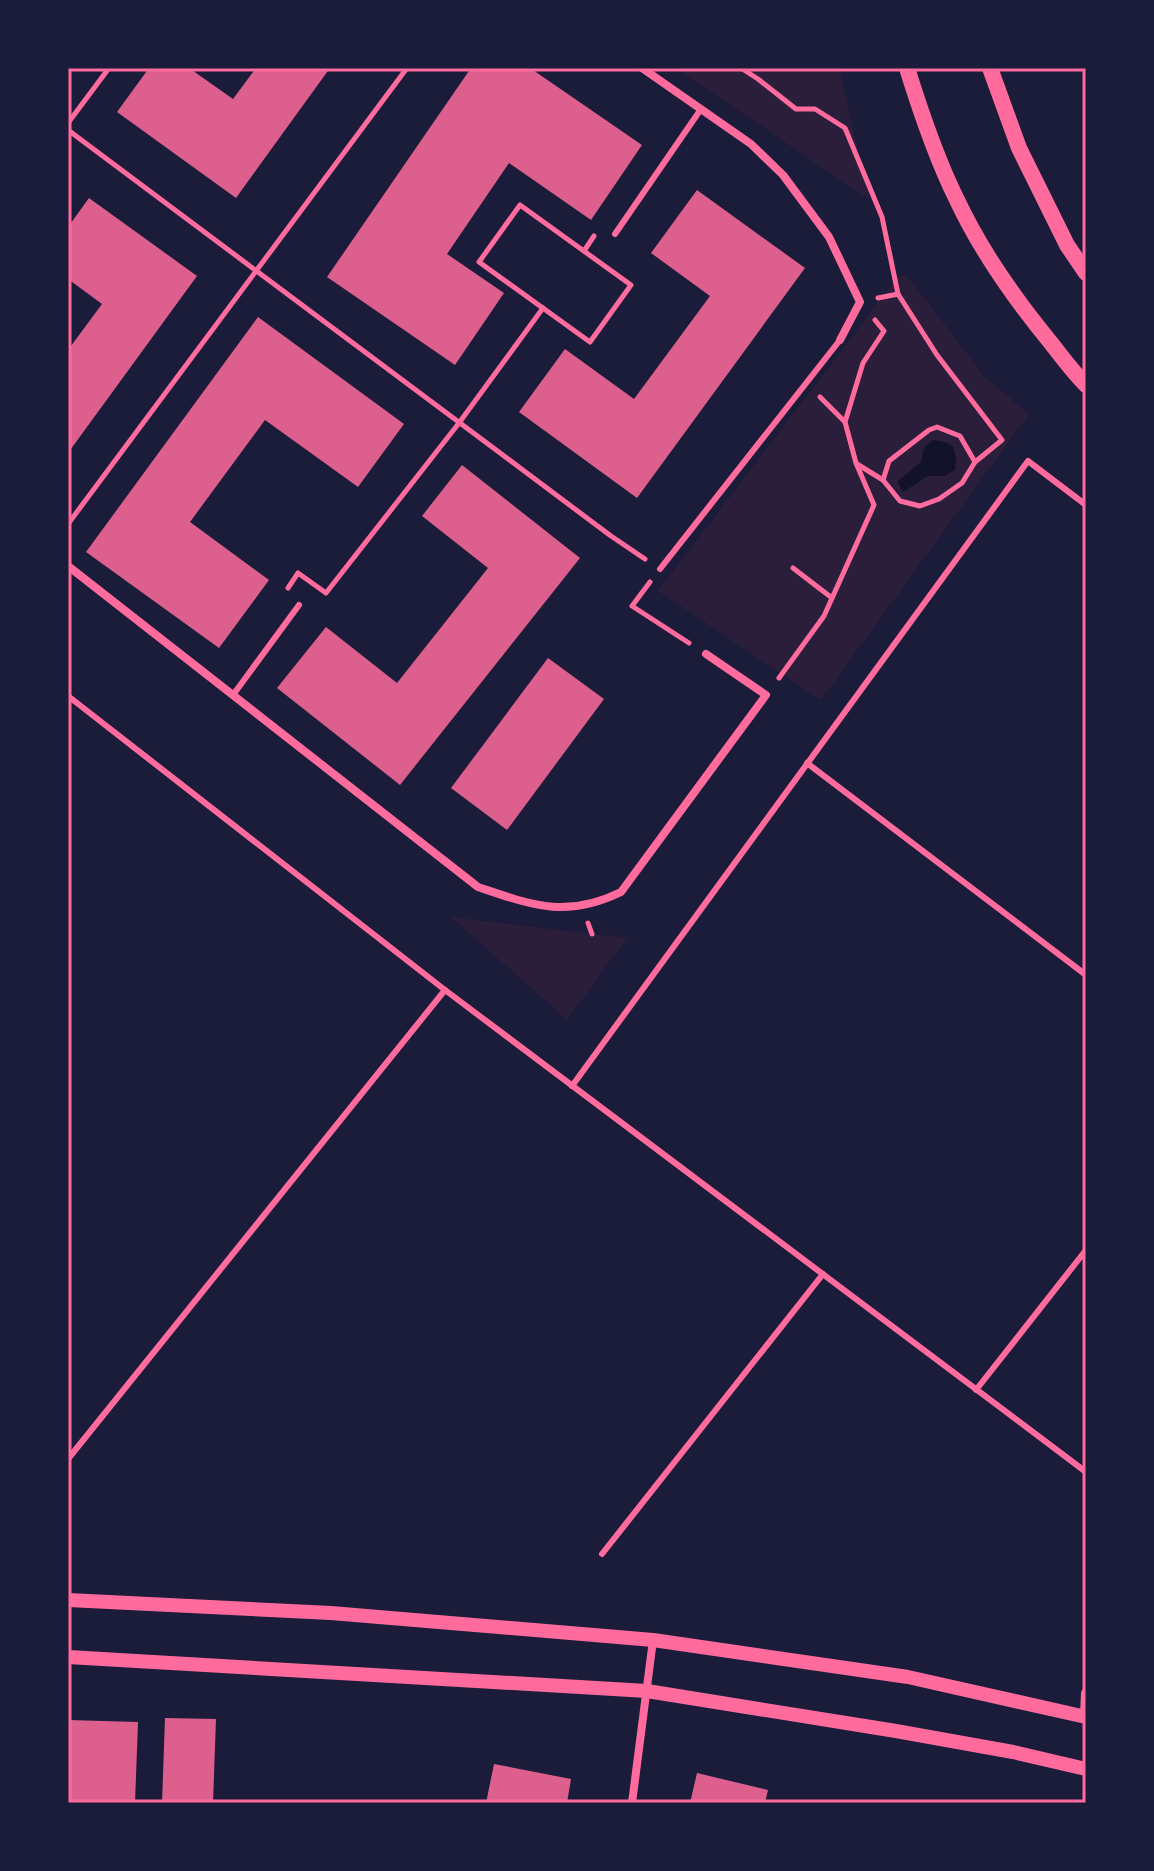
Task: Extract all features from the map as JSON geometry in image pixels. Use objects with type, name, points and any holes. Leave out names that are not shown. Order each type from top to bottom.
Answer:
[{"type":"main road","points":[[907,68],[956,200],[979,242],[1006,285],[1086,385]]},
{"type":"main road","points":[[990,68],[1019,148],[1067,245],[1086,273]]},
{"type":"street","points":[[642,68],[751,144],[783,175],[829,237],[860,302],[840,340]]},
{"type":"street","points":[[68,566],[478,887],[519,901],[553,907],[583,906],[621,892],[766,695],[706,654]]},
{"type":"street","points":[[68,1600],[331,1613],[653,1640],[908,1677],[1085,1717]]},
{"type":"street","points":[[632,1803],[653,1640]]},
{"type":"street","points":[[68,1657],[647,1691],[896,1731],[1086,1769]]},
{"type":"lane","points":[[615,234],[701,109]]},
{"type":"lane","points":[[660,569],[840,340]]},
{"type":"lane","points":[[572,1086],[1028,461],[1086,505]]},
{"type":"lane","points":[[233,695],[299,605]]},
{"type":"lane","points":[[68,696],[445,990],[1086,1472]]},
{"type":"lane","points":[[807,763],[1086,975]]},
{"type":"lane","points":[[68,1459],[445,990]]},
{"type":"lane","points":[[976,1390],[1086,1250]]},
{"type":"lane","points":[[602,1554],[823,1274]]},
{"type":"lane","points":[[1085,1717],[1086,1689]]},
{"type":"path","points":[[68,123],[109,68]]},
{"type":"path","points":[[68,524],[407,68]]},
{"type":"path","points":[[741,68],[796,109],[815,109],[845,128],[882,217],[898,294],[937,355],[1002,440],[975,462],[962,483],[939,499],[920,506],[900,501],[883,480],[856,463]]},
{"type":"path","points":[[68,130],[611,536],[660,569],[632,606],[706,654]]},
{"type":"path","points":[[520,205],[631,285],[590,342],[543,308],[479,262],[520,205]]},
{"type":"path","points":[[845,422],[863,363],[884,331],[860,302]]},
{"type":"path","points":[[280,598],[298,573],[326,593],[459,423],[543,308]]},
{"type":"path","points":[[766,695],[824,616],[874,505],[856,463],[845,422],[805,383]]},
{"type":"path","points":[[883,480],[889,461],[937,427],[960,436],[975,462]]},
{"type":"path","points":[[793,568],[832,598]]},
{"type":"shaded area","points":[[675,68],[839,68],[869,199]]},
{"type":"shaded area","points":[[906,274],[984,376],[1029,414],[821,700],[658,591],[896,279]]},
{"type":"shaded area","points":[[933,440],[953,446],[955,470],[945,476],[928,476],[903,492],[897,482],[921,462],[924,448]]},
{"type":"shaded area","points":[[451,917],[627,938],[567,1020]]},
{"type":"building","points":[[149,68],[189,68],[233,99],[256,68],[330,68],[236,198],[117,112]]},
{"type":"building","points":[[471,68],[530,68],[642,145],[591,220],[509,163],[447,254],[504,293],[455,365],[327,277]]},
{"type":"building","points":[[697,190],[805,268],[637,498],[519,412],[565,349],[634,399],[710,296],[651,253]]},
{"type":"building","points":[[89,198],[197,276],[68,453],[68,350],[102,304],[68,279],[68,227]]},
{"type":"building","points":[[258,317],[404,424],[358,487],[265,420],[190,522],[269,580],[219,648],[86,552]]},
{"type":"building","points":[[462,465],[580,558],[400,785],[277,688],[326,627],[397,683],[488,568],[422,516]]},
{"type":"building","points":[[548,658],[604,699],[507,830],[451,788]]},
{"type":"building","points":[[165,1718],[216,1719],[213,1803],[162,1803]]},
{"type":"building","points":[[68,1720],[138,1722],[135,1803],[68,1803]]},
{"type":"building","points":[[494,1764],[571,1779],[567,1803],[486,1803]]},
{"type":"building","points":[[697,1773],[768,1790],[765,1803],[690,1803]]}]
